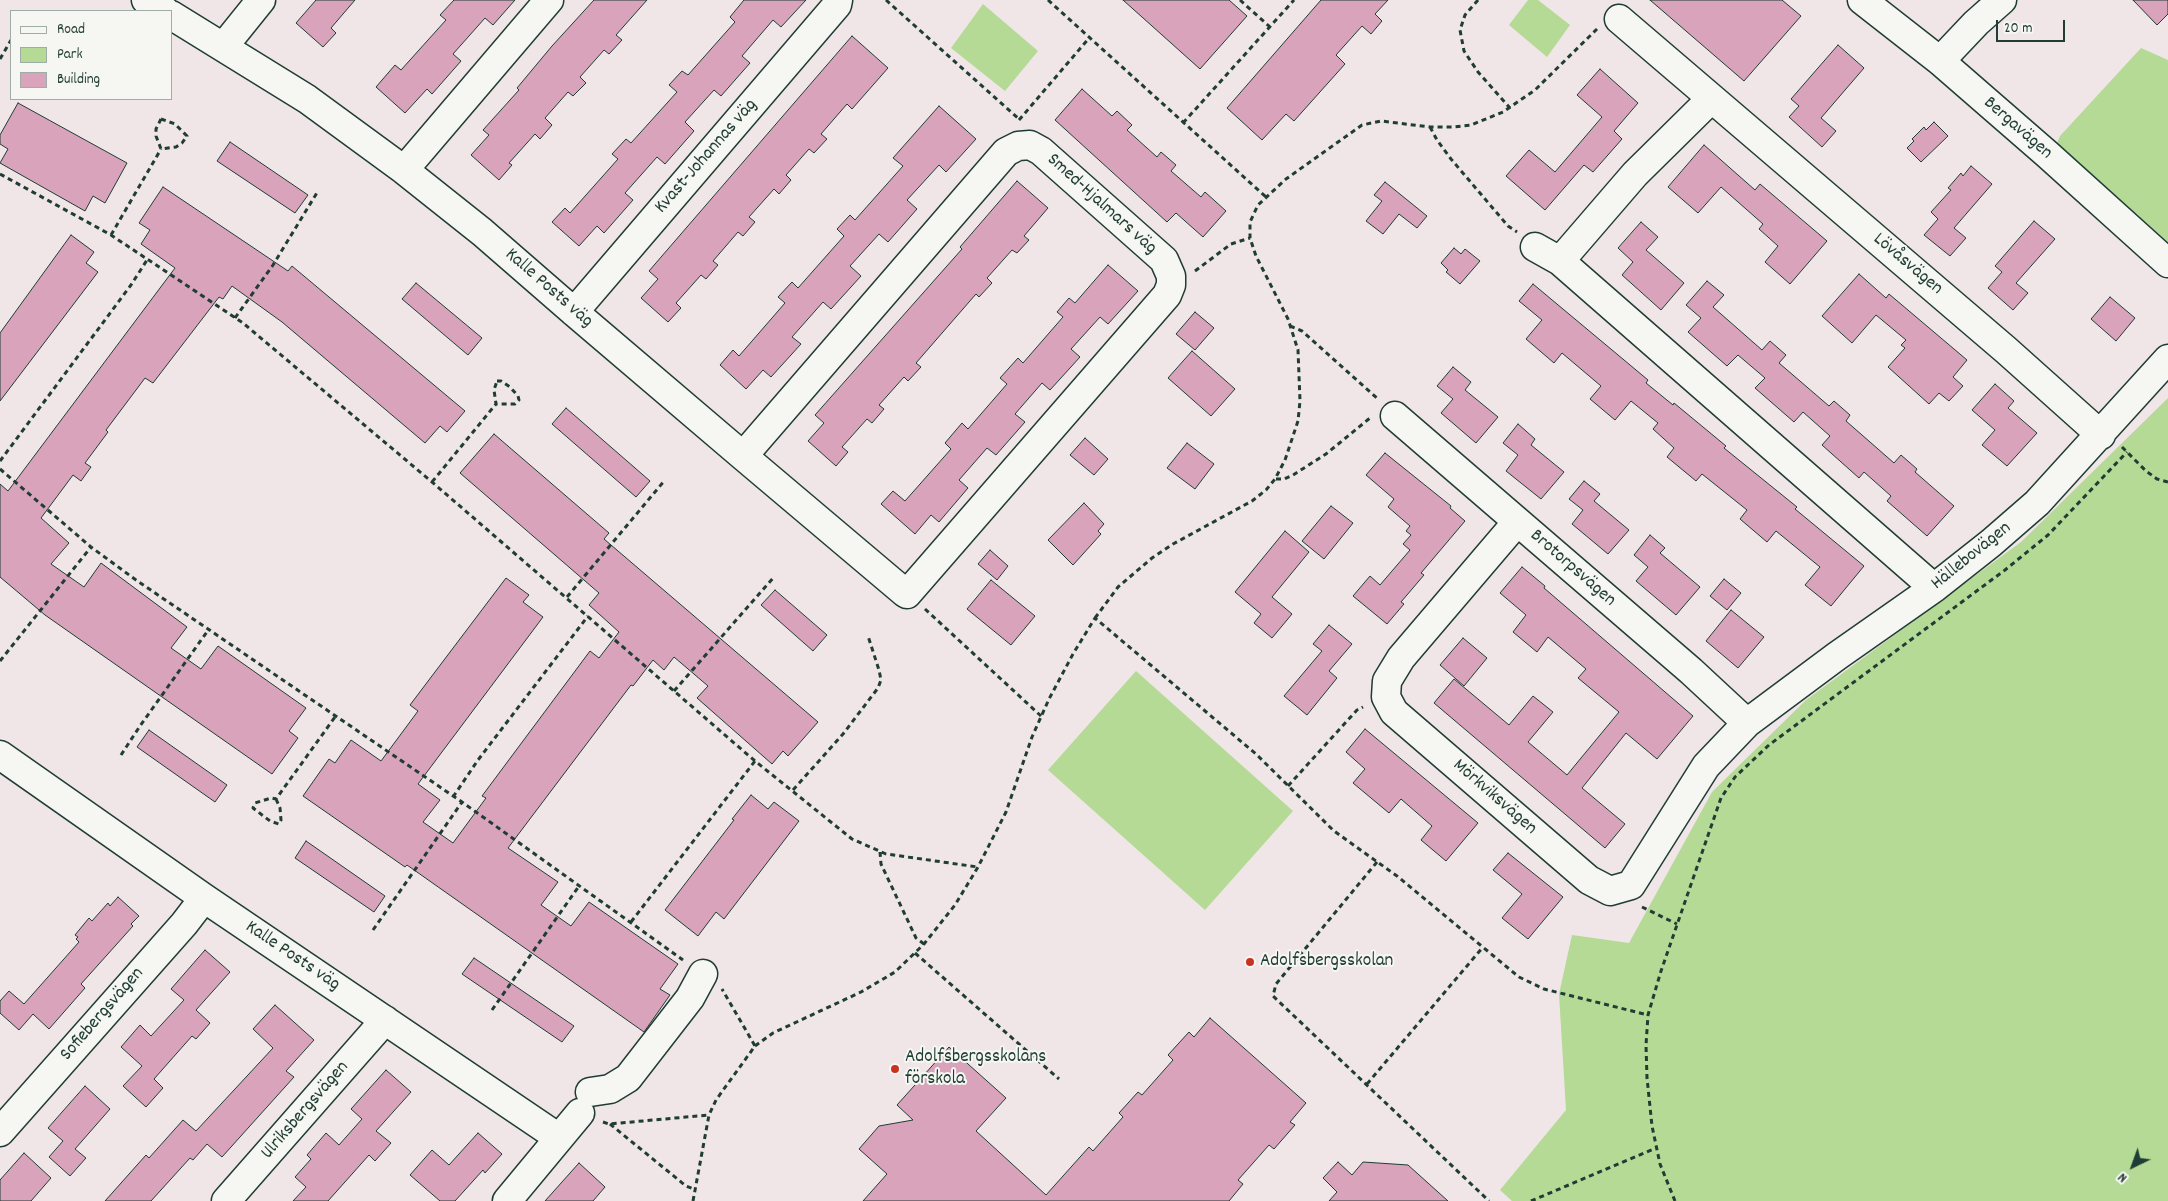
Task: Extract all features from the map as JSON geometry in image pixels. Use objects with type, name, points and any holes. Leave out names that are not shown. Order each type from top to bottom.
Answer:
[{"type":"street","points":[[146,0],[163,10]]},
{"type":"street","points":[[224,46],[261,0]]},
{"type":"street","points":[[404,170],[549,0]]},
{"type":"street","name":"Kvast-Johannas väg","points":[[574,312],[836,5],[838,0]]},
{"type":"street","name":"Bergavägen","points":[[1862,0],[1940,61],[2047,154],[2168,264]]},
{"type":"street","points":[[1940,61],[1976,23],[2002,0]]},
{"type":"street","name":"Kalle Posts väg","points":[[172,16],[307,99],[404,170],[482,232],[913,599]]},
{"type":"street","name":"Lövåsvägen","points":[[1608,24],[1711,99],[2111,440]]},
{"type":"street","points":[[1560,261],[1635,174],[1711,99]]},
{"type":"street","name":"Smed-Hjalmars väg","points":[[744,456],[1006,152],[1018,146],[1030,145],[1041,151],[1164,260],[1170,276]]},
{"type":"street","points":[[1535,247],[1560,261],[1934,588]]},
{"type":"street","points":[[913,599],[907,594],[1166,295],[1170,285],[1170,276]]},
{"type":"street","name":"Hällebovägen","points":[[1747,723],[1837,656],[1934,588],[1991,543],[2111,440],[2168,359]]},
{"type":"street","name":"Brotorpsvägen","points":[[1390,411],[1691,671],[1747,723]]},
{"type":"street","points":[[1386,697],[1387,681],[1401,658],[1517,522]]},
{"type":"street","name":"Mörkviksvägen","points":[[1386,697],[1394,712],[1589,880],[1610,891],[1622,888]]},
{"type":"street","points":[[1622,888],[1631,885],[1706,766],[1747,723]]},
{"type":"street","name":"Kalle Posts väg","points":[[0,755],[204,898],[559,1138]]},
{"type":"street","name":"Sofiebergsvägen","points":[[0,1132],[184,924],[204,898]]},
{"type":"street","points":[[506,1201],[559,1138],[585,1102],[628,1078],[690,998],[703,974]]},
{"type":"street","name":"Ulriksbergsvägen","points":[[226,1201],[385,1020]]},
{"type":"path","points":[[886,0],[1019,119],[1090,37]]},
{"type":"path","points":[[1048,0],[1266,197]]},
{"type":"path","points":[[1240,0],[1270,27]]},
{"type":"path","points":[[1184,122],[1294,0]]},
{"type":"path","points":[[1478,0],[1465,15],[1460,30],[1464,51],[1478,72],[1510,108]]},
{"type":"path","points":[[693,1201],[709,1115],[716,1100],[755,1046],[773,1033],[861,992],[895,972],[924,944],[955,905],[978,867],[1006,812],[1041,716],[1073,654],[1095,618],[1118,587],[1152,558],[1173,544],[1252,501],[1266,490],[1275,479],[1298,422],[1300,402],[1298,350],[1290,326],[1256,256],[1250,238],[1250,222],[1258,205],[1286,179],[1362,125],[1380,121],[1430,127],[1454,127],[1471,125],[1510,108],[1535,90],[1608,24]]},
{"type":"path","points":[[0,59],[10,42]]},
{"type":"path","points":[[161,119],[175,124],[188,136],[176,147],[161,149],[156,136],[156,129],[161,119]]},
{"type":"path","points":[[1430,127],[1450,159],[1508,226],[1535,247]]},
{"type":"path","points":[[111,235],[161,149]]},
{"type":"path","points":[[0,174],[111,235],[235,318],[567,597],[755,761],[852,839],[886,854],[978,867]]},
{"type":"path","points":[[235,318],[272,265],[318,192]]},
{"type":"path","points":[[1170,276],[1192,273],[1231,244],[1250,238]]},
{"type":"path","points":[[0,461],[125,293],[147,260]]},
{"type":"path","points":[[1275,479],[1284,479],[1293,475],[1390,411],[1302,331],[1290,326]]},
{"type":"path","points":[[432,482],[496,404],[494,385],[497,381],[501,381],[515,392],[519,400],[515,404],[496,404]]},
{"type":"path","points":[[2111,440],[2157,479],[2168,482]]},
{"type":"path","points":[[1674,1201],[1656,1148],[1646,1078],[1648,1015],[1677,924],[1721,798],[1735,777],[1769,745],[1970,597],[2048,535],[2127,452]]},
{"type":"path","points":[[0,469],[91,547],[136,580],[462,802],[703,974],[724,991],[755,1046]]},
{"type":"path","points":[[567,597],[665,480]]},
{"type":"path","points":[[0,661],[91,547]]},
{"type":"path","points":[[674,691],[774,576]]},
{"type":"path","points":[[913,599],[1041,716]]},
{"type":"path","points":[[453,796],[478,760],[588,616]]},
{"type":"path","points":[[1095,618],[1249,748],[1334,831],[1397,876],[1519,977],[1532,985],[1648,1015]]},
{"type":"path","points":[[121,755],[209,630]]},
{"type":"path","points":[[793,790],[843,734],[878,688],[880,670],[868,636]]},
{"type":"path","points":[[1288,786],[1358,710],[1371,702],[1386,697]]},
{"type":"path","points":[[276,799],[335,717]]},
{"type":"path","points":[[631,922],[739,779],[755,761]]},
{"type":"path","points":[[271,798],[276,799],[280,808],[281,820],[278,824],[270,821],[253,808],[256,803],[271,798]]},
{"type":"path","points":[[373,930],[462,802]]},
{"type":"path","points":[[880,852],[881,864],[916,938],[924,944]]},
{"type":"path","points":[[1377,862],[1276,984],[1273,992],[1276,999],[1489,1201]]},
{"type":"path","points":[[492,1010],[579,886]]},
{"type":"path","points":[[1622,888],[1631,899],[1643,907],[1677,924]]},
{"type":"path","points":[[1367,1084],[1410,1036],[1483,947]]},
{"type":"path","points":[[915,953],[1059,1079]]},
{"type":"path","points":[[585,1102],[609,1124],[686,1186],[696,1190]]},
{"type":"path","points":[[609,1124],[709,1115]]},
{"type":"path","points":[[1531,1201],[1656,1148]]},
{"type":"green space","points":[[1528,0],[1538,0],[1570,25],[1547,57],[1509,25]]},
{"type":"green space","points":[[983,4],[1038,51],[1005,91],[951,48]]},
{"type":"green space","points":[[2141,48],[2168,60],[2168,242],[2057,143],[2060,136]]},
{"type":"green space","points":[[2168,398],[2168,1201],[1512,1201],[1500,1190],[1566,1110],[1559,994],[1572,935],[1629,943],[1712,792],[1806,700],[2021,542]]},
{"type":"green space","points":[[1136,671],[1293,811],[1205,910],[1048,770]]},
{"type":"building","points":[[316,0],[355,0],[331,28],[336,33],[323,47],[296,23]]},
{"type":"building","points":[[454,0],[515,0],[493,25],[485,18],[453,54],[461,61],[432,94],[427,89],[405,113],[376,87],[395,65],[401,70],[446,20],[440,15]]},
{"type":"building","points":[[594,0],[647,0],[616,35],[622,40],[609,54],[604,50],[580,77],[586,83],[573,96],[568,92],[545,118],[552,125],[540,139],[535,134],[509,163],[512,165],[499,180],[471,155],[489,135],[483,130],[519,90],[517,88],[552,46]]},
{"type":"building","points":[[744,0],[806,0],[781,27],[773,20],[742,56],[750,63],[721,96],[714,90],[685,122],[694,131],[665,164],[657,157],[625,193],[633,200],[604,233],[597,226],[579,246],[552,222],[565,208],[570,213],[618,159],[612,154],[626,139],[631,143],[677,92],[669,85],[682,71],[688,75],[735,22],[730,17]]},
{"type":"building","points":[[1123,0],[1229,0],[1247,16],[1200,69]]},
{"type":"building","points":[[1321,0],[1388,0],[1375,14],[1382,21],[1371,34],[1362,26],[1336,55],[1345,64],[1294,121],[1286,114],[1262,140],[1227,108]]},
{"type":"building","points":[[1650,0],[1782,0],[1801,16],[1744,81]]},
{"type":"building","points":[[2133,0],[2168,0],[2168,14],[2157,25]]},
{"type":"building","points":[[852,36],[888,68],[852,109],[847,104],[821,134],[827,139],[814,153],[809,149],[786,175],[791,180],[779,194],[774,189],[749,217],[755,222],[743,236],[738,232],[713,261],[718,265],[706,279],[701,275],[676,303],[681,308],[668,322],[641,298],[658,279],[649,271]]},
{"type":"building","points":[[1838,45],[1864,68],[1821,118],[1836,131],[1822,147],[1789,117],[1799,106],[1791,99]]},
{"type":"building","points":[[1600,69],[1638,103],[1614,131],[1622,139],[1593,172],[1584,165],[1545,210],[1506,176],[1529,150],[1555,172],[1602,117],[1577,95]]},
{"type":"building","points":[[1082,89],[1112,116],[1117,111],[1132,125],[1127,130],[1157,157],[1161,152],[1176,165],[1171,171],[1201,197],[1205,192],[1226,211],[1203,237],[1176,213],[1167,222],[1055,120]]},
{"type":"building","points":[[18,103],[127,163],[105,203],[93,196],[85,211],[0,163],[8,149],[0,144],[0,135]]},
{"type":"building","points":[[939,106],[976,139],[946,172],[939,165],[907,200],[917,209],[888,242],[879,234],[850,266],[861,276],[831,309],[823,302],[792,337],[801,344],[771,377],[763,370],[746,389],[720,365],[733,350],[739,356],[785,303],[778,297],[792,282],[798,288],[844,236],[837,229],[850,215],[855,220],[903,166],[893,158]]},
{"type":"building","points":[[1934,122],[1948,136],[1921,162],[1907,148],[1914,141],[1912,139],[1924,127],[1926,130]]},
{"type":"building","points":[[230,142],[308,195],[295,213],[217,161]]},
{"type":"building","points":[[1704,145],[1755,190],[1760,184],[1827,241],[1790,284],[1765,262],[1778,246],[1759,229],[1763,224],[1721,187],[1698,213],[1668,187]]},
{"type":"building","points":[[1971,166],[1992,184],[1954,228],[1966,238],[1950,256],[1924,235],[1938,219],[1931,212],[1951,190],[1948,188],[1961,173],[1963,176]]},
{"type":"building","points":[[1017,181],[1048,208],[1024,236],[1029,240],[1017,253],[1012,250],[987,278],[992,283],[979,297],[976,294],[916,363],[921,367],[908,381],[904,377],[879,405],[884,409],[872,423],[867,419],[842,447],[848,452],[836,466],[808,441],[824,423],[815,415],[962,249],[960,247]]},
{"type":"building","points":[[1385,182],[1427,216],[1417,228],[1399,214],[1383,234],[1366,221],[1382,201],[1374,195]]},
{"type":"building","points":[[163,187],[288,271],[292,266],[465,411],[447,432],[440,426],[425,443],[282,322],[232,286],[223,299],[219,297],[153,383],[145,378],[106,430],[108,432],[85,463],[91,467],[81,481],[73,475],[41,518],[69,543],[51,564],[84,587],[101,563],[187,627],[171,648],[201,669],[218,646],[306,708],[289,731],[298,738],[272,774],[45,615],[0,577],[0,484],[8,491],[175,268],[141,244],[150,230],[139,223]]},
{"type":"building","points":[[2034,221],[2055,239],[2016,283],[2028,293],[2013,310],[1988,288],[2002,272],[1995,266]]},
{"type":"building","points":[[1641,222],[1658,237],[1646,250],[1684,283],[1661,310],[1622,275],[1633,262],[1618,248]]},
{"type":"building","points":[[71,235],[94,252],[86,263],[98,272],[0,401],[0,333]]},
{"type":"building","points":[[1454,248],[1461,254],[1465,249],[1480,261],[1460,284],[1446,272],[1448,270],[1441,263]]},
{"type":"building","points":[[1108,265],[1138,291],[1108,324],[1100,317],[1071,349],[1080,357],[1050,390],[1042,383],[1015,414],[1025,422],[996,455],[987,448],[959,480],[968,488],[939,522],[931,515],[915,534],[881,504],[893,491],[905,501],[951,449],[945,443],[962,423],[968,429],[1007,384],[1000,378],[1018,358],[1023,363],[1063,317],[1057,312],[1069,298],[1075,303]]},
{"type":"building","points":[[1859,274],[1886,298],[1889,294],[1967,360],[1953,377],[1963,386],[1949,401],[1939,393],[1929,404],[1888,367],[1905,348],[1901,345],[1906,340],[1876,315],[1852,343],[1822,316]]},
{"type":"building","points":[[1707,281],[1724,295],[1713,307],[1762,350],[1770,341],[1786,355],[1779,363],[1829,406],[1834,401],[1850,415],[1846,421],[1894,463],[1901,455],[1917,469],[1915,472],[1954,506],[1927,536],[1887,501],[1891,496],[1864,472],[1859,478],[1822,445],[1830,436],[1803,412],[1794,422],[1755,388],[1765,378],[1738,355],[1727,366],[1688,332],[1701,318],[1686,305]]},
{"type":"building","points":[[416,283],[482,338],[468,355],[402,299]]},
{"type":"building","points":[[1533,284],[1648,380],[1646,383],[1673,405],[1674,403],[1726,446],[1724,448],[1797,507],[1795,509],[1864,566],[1831,606],[1805,585],[1820,567],[1776,531],[1767,542],[1740,519],[1747,510],[1702,474],[1696,481],[1667,457],[1674,448],[1653,429],[1658,423],[1631,401],[1615,420],[1590,399],[1601,386],[1562,353],[1554,363],[1526,339],[1542,320],[1519,301]]},
{"type":"building","points":[[2110,297],[2135,318],[2116,341],[2091,319]]},
{"type":"building","points":[[1195,312],[1214,328],[1195,350],[1176,334]]},
{"type":"building","points":[[1192,351],[1235,389],[1211,416],[1168,378]]},
{"type":"building","points":[[1453,367],[1471,382],[1465,390],[1498,417],[1476,443],[1441,413],[1453,399],[1437,386]]},
{"type":"building","points":[[1995,384],[2014,401],[2008,408],[2037,433],[2007,466],[1982,445],[1995,430],[1972,410]]},
{"type":"building","points":[[566,408],[650,481],[636,497],[552,424]]},
{"type":"building","points":[[1518,424],[1535,439],[1531,445],[1564,472],[1541,499],[1506,471],[1518,455],[1503,443]]},
{"type":"building","points":[[494,434],[609,533],[604,539],[818,722],[788,756],[783,751],[772,764],[697,698],[708,686],[674,657],[664,670],[653,660],[633,686],[631,685],[508,848],[558,882],[541,905],[571,926],[589,902],[678,964],[660,989],[670,995],[644,1032],[407,865],[405,867],[303,796],[329,759],[335,763],[351,740],[381,761],[418,711],[410,705],[506,578],[529,595],[523,602],[543,617],[418,784],[440,800],[423,822],[453,843],[486,798],[482,796],[590,651],[599,658],[619,632],[589,605],[599,593],[460,473]]},
{"type":"building","points":[[1085,438],[1108,459],[1094,475],[1070,455]]},
{"type":"building","points":[[1187,443],[1214,464],[1195,489],[1167,468]]},
{"type":"building","points":[[1385,453],[1451,506],[1450,508],[1465,521],[1421,573],[1424,575],[1401,602],[1404,604],[1387,624],[1353,596],[1370,576],[1380,585],[1410,550],[1403,544],[1411,535],[1406,531],[1410,526],[1388,507],[1394,499],[1366,475]]},
{"type":"building","points":[[1584,481],[1600,494],[1594,501],[1629,530],[1608,554],[1572,524],[1583,510],[1569,499]]},
{"type":"building","points":[[1084,503],[1104,524],[1098,531],[1101,534],[1073,565],[1048,540]]},
{"type":"building","points":[[1331,506],[1353,523],[1324,559],[1302,541]]},
{"type":"building","points":[[1285,531],[1309,552],[1272,597],[1292,614],[1272,638],[1254,623],[1261,614],[1235,592]]},
{"type":"building","points":[[1650,535],[1665,548],[1660,553],[1700,587],[1676,615],[1636,581],[1648,567],[1634,555]]},
{"type":"building","points":[[990,550],[1008,566],[997,580],[978,564]]},
{"type":"building","points":[[1522,567],[1693,716],[1657,759],[1626,733],[1582,788],[1625,824],[1605,848],[1434,703],[1454,679],[1509,725],[1533,696],[1553,712],[1528,742],[1567,775],[1619,712],[1578,678],[1586,669],[1548,637],[1537,652],[1513,632],[1526,615],[1500,593]]},
{"type":"building","points":[[1724,579],[1741,593],[1727,610],[1710,596]]},
{"type":"building","points":[[991,580],[1035,616],[1011,645],[967,609]]},
{"type":"building","points":[[775,590],[827,635],[813,651],[761,605]]},
{"type":"building","points":[[1731,610],[1764,637],[1738,668],[1706,641]]},
{"type":"building","points":[[1329,625],[1352,644],[1329,671],[1337,678],[1307,715],[1284,696],[1322,651],[1313,644]]},
{"type":"building","points":[[1463,638],[1487,658],[1464,686],[1440,665]]},
{"type":"building","points":[[1365,729],[1478,823],[1446,861],[1421,840],[1432,826],[1401,799],[1389,813],[1353,783],[1365,769],[1346,752]]},
{"type":"building","points":[[149,730],[227,785],[215,802],[137,747]]},
{"type":"building","points":[[751,795],[768,809],[774,802],[799,821],[724,919],[716,912],[698,936],[665,910]]},
{"type":"building","points":[[306,841],[385,896],[374,912],[295,858]]},
{"type":"building","points":[[1508,853],[1563,897],[1528,939],[1502,918],[1522,894],[1493,870]]},
{"type":"building","points":[[118,897],[139,916],[131,924],[133,926],[81,984],[85,988],[49,1029],[33,1014],[19,1030],[0,1013],[0,1001],[9,991],[24,1004],[79,942],[76,939],[78,937],[75,935],[89,918],[92,921],[108,903],[110,906]]},
{"type":"building","points":[[205,950],[230,972],[196,1010],[210,1023],[196,1039],[192,1036],[154,1079],[163,1088],[146,1107],[123,1086],[142,1066],[121,1047],[140,1025],[151,1036],[184,1000],[171,989]]},
{"type":"building","points":[[474,958],[574,1026],[562,1042],[462,974]]},
{"type":"building","points":[[275,1005],[314,1040],[286,1071],[294,1077],[222,1157],[207,1144],[193,1160],[190,1158],[151,1201],[105,1201],[146,1155],[149,1158],[183,1120],[196,1131],[273,1048],[253,1029]]},
{"type":"building","points":[[1210,1018],[1306,1103],[1290,1122],[1295,1125],[1274,1149],[1269,1145],[1238,1180],[1243,1184],[1229,1201],[863,1201],[887,1174],[859,1149],[879,1126],[913,1120],[897,1105],[949,1047],[1006,1098],[976,1131],[1046,1195],[1089,1147],[1093,1151],[1123,1117],[1119,1113],[1138,1092],[1142,1095],[1173,1060],[1168,1055],[1189,1032],[1194,1037]]},
{"type":"building","points":[[386,1070],[411,1092],[376,1131],[391,1143],[375,1161],[369,1155],[328,1201],[293,1201],[306,1187],[295,1177],[311,1159],[307,1155],[326,1133],[339,1145],[362,1119],[351,1109]]},
{"type":"building","points":[[85,1086],[110,1109],[75,1149],[86,1158],[70,1176],[49,1157],[63,1141],[48,1128]]},
{"type":"building","points":[[478,1133],[502,1154],[485,1173],[483,1170],[455,1201],[440,1201],[410,1175],[432,1150],[449,1165]]},
{"type":"building","points":[[24,1153],[51,1178],[31,1201],[0,1201],[0,1180]]},
{"type":"building","points":[[1338,1162],[1352,1175],[1363,1162],[1408,1165],[1448,1201],[1329,1201],[1337,1192],[1323,1178]]},
{"type":"building","points":[[579,1163],[605,1187],[593,1201],[545,1201]]},
{"type":"place","name":"Adolfsbergsskolan","points":[[1250,962]]},
{"type":"place","name":"Adolfsbergsskolans förskola","points":[[895,1069]]}]
